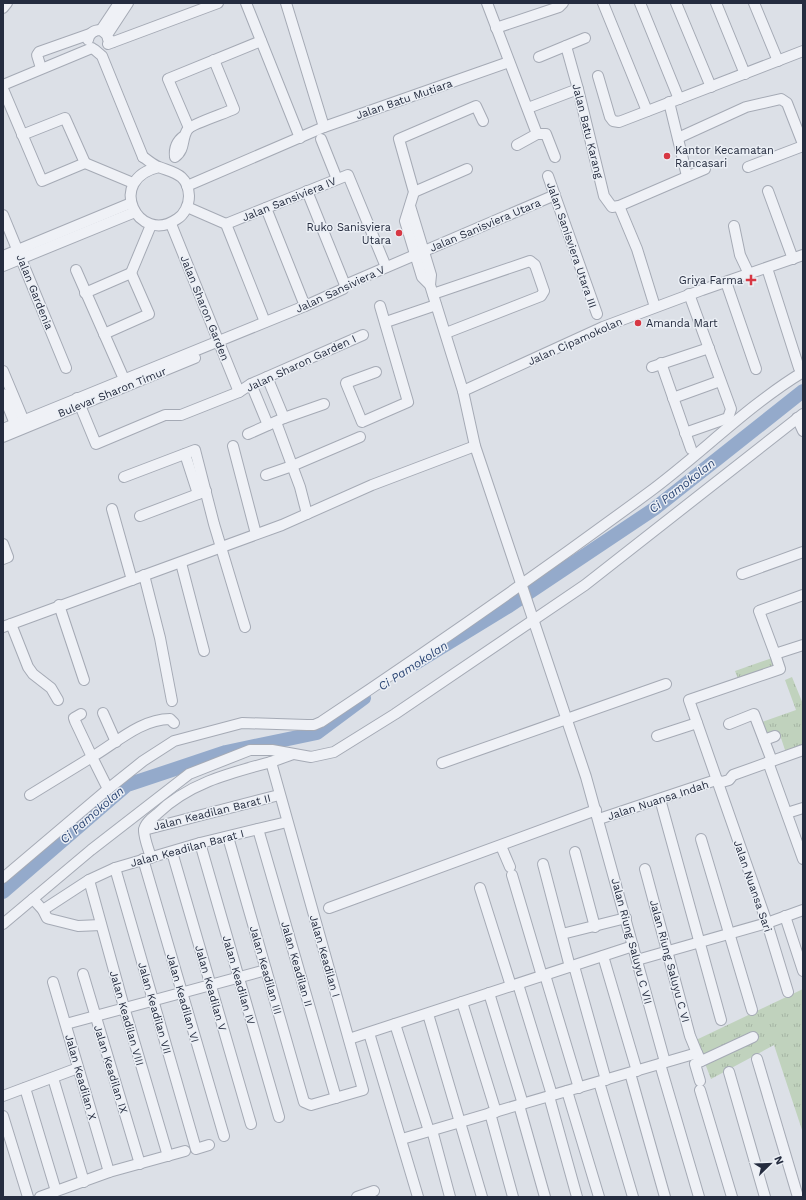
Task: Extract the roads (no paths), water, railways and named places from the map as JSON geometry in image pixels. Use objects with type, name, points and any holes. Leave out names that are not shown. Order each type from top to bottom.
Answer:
[{"type":"street","points":[[3,8],[7,3]]},
{"type":"street","points":[[103,44],[119,3]]},
{"type":"street","points":[[103,44],[128,3]]},
{"type":"street","points":[[3,84],[103,44],[218,3]]},
{"type":"street","points":[[246,3],[300,138]]},
{"type":"street","points":[[286,3],[324,127]]},
{"type":"street","points":[[486,3],[537,134]]},
{"type":"street","points":[[496,28],[560,8],[563,3]]},
{"type":"street","points":[[603,3],[647,111]]},
{"type":"street","points":[[640,3],[679,99]]},
{"type":"street","points":[[676,3],[711,87]]},
{"type":"street","points":[[716,3],[744,74]]},
{"type":"street","points":[[754,3],[778,61]]},
{"type":"street","points":[[41,68],[37,55],[39,52],[90,34],[95,30],[103,44],[143,157],[130,193],[133,208],[142,220],[151,224],[161,226],[171,224],[181,217],[187,207],[189,196],[187,186],[180,175],[169,169],[159,167],[143,157]]},
{"type":"street","points":[[90,34],[89,44],[103,44]]},
{"type":"street","points":[[539,57],[585,38]]},
{"type":"street","points":[[169,169],[175,157],[180,153],[186,132],[168,79],[261,41]]},
{"type":"street","name":"Jalan Batu Karang","points":[[566,46],[604,196],[612,207],[619,206]]},
{"type":"street","points":[[598,76],[610,117],[613,121],[619,122],[803,51]]},
{"type":"street","points":[[186,132],[234,109],[214,60]]},
{"type":"street","name":"Jalan Batu Mutiara","points":[[187,186],[324,127],[509,62]]},
{"type":"street","points":[[528,108],[578,89]]},
{"type":"street","points":[[3,90],[42,181],[84,163],[136,179]]},
{"type":"street","points":[[678,138],[746,107],[781,99],[787,103],[803,145],[748,167]]},
{"type":"street","points":[[668,102],[687,176]]},
{"type":"street","points":[[467,169],[414,192],[399,139],[476,106],[483,121]]},
{"type":"street","points":[[22,134],[65,118],[84,163]]},
{"type":"street","points":[[517,145],[537,134],[546,134],[555,157]]},
{"type":"street","points":[[321,139],[337,179]]},
{"type":"street","points":[[136,179],[148,170],[159,167]]},
{"type":"street","points":[[655,307],[637,250],[619,206],[705,169]]},
{"type":"street","name":"Jalan Sansiviera IV","points":[[226,224],[348,175],[386,267]]},
{"type":"street","name":"Jalan Sanisviera Utara III","points":[[548,176],[597,314]]},
{"type":"street","points":[[307,191],[345,285]]},
{"type":"street","points":[[768,191],[793,259]]},
{"type":"street","name":"Jalan Riung Saluyu C VII","points":[[414,192],[405,221],[419,252],[422,277],[432,290],[463,391],[475,446],[568,718],[634,946],[663,1063],[699,1197]]},
{"type":"street","name":"Jalan Sanisviera Utara","points":[[419,252],[555,196]]},
{"type":"street","points":[[187,207],[226,224],[265,322]]},
{"type":"street","points":[[3,256],[19,254],[133,208]]},
{"type":"street","points":[[266,208],[305,306]]},
{"type":"street","name":"Jalan Gardenia","points":[[3,215],[66,368]]},
{"type":"street","points":[[86,293],[131,273],[151,224]]},
{"type":"street","name":"Jalan Sharon Garden","points":[[171,224],[239,392]]},
{"type":"street","points":[[734,226],[740,255],[749,274]]},
{"type":"street","name":"Jalan Sansiviera V","points":[[220,344],[265,322],[343,289],[345,285],[419,252]]},
{"type":"street","points":[[3,266],[19,254]]},
{"type":"street","name":"Jalan Cipamokolan","points":[[463,391],[603,327],[689,294],[803,255]]},
{"type":"street","points":[[432,290],[530,261],[535,265],[544,290],[541,296],[446,333]]},
{"type":"street","points":[[3,878],[108,789],[164,747],[186,737],[242,723],[318,724],[523,587],[650,492],[766,396],[801,370],[767,268]]},
{"type":"street","points":[[76,270],[124,379]]},
{"type":"street","points":[[104,334],[149,314],[131,273]]},
{"type":"street","points":[[726,282],[756,369]]},
{"type":"street","points":[[685,433],[730,416],[730,405],[689,294]]},
{"type":"street","points":[[386,322],[436,305]]},
{"type":"street","points":[[376,372],[346,383],[362,422],[408,402],[386,322],[380,306]]},
{"type":"street","name":"Jalan Sharon Garden I","points":[[78,402],[96,444],[165,415],[181,415],[239,392],[251,384],[363,334]]},
{"type":"street","name":"Bulevar Sharon Timur","points":[[78,402],[124,379],[220,344]]},
{"type":"street","name":"Bulevar Sharon Timur","points":[[3,438],[21,426],[220,344]]},
{"type":"street","points":[[691,449],[673,398],[657,365],[709,348]]},
{"type":"street","points":[[3,371],[21,426]]},
{"type":"street","points":[[267,377],[276,422],[300,487],[306,514]]},
{"type":"street","points":[[673,398],[720,381]]},
{"type":"street","points":[[251,384],[276,422]]},
{"type":"street","points":[[3,394],[21,426]]},
{"type":"street","points":[[248,434],[324,404]]},
{"type":"street","points":[[3,924],[91,850],[189,774],[250,750],[272,750],[317,757],[334,752],[395,714],[533,616],[585,585],[800,416],[803,431]]},
{"type":"street","name":"Bulevar Sharon Timur","points":[[3,429],[21,426]]},
{"type":"street","points":[[266,475],[292,466],[360,437]]},
{"type":"street","points":[[124,477],[185,454],[194,446],[202,493]]},
{"type":"street","points":[[233,446],[256,534]]},
{"type":"street","points":[[58,700],[51,688],[33,674],[28,667],[7,626],[60,605],[181,563],[306,514],[372,485],[475,446]]},
{"type":"street","points":[[185,454],[202,493],[222,547],[245,628]]},
{"type":"street","points":[[140,516],[202,493]]},
{"type":"street","points":[[112,509],[132,580]]},
{"type":"street","points":[[3,544],[8,557],[3,559]]},
{"type":"street","points":[[742,574],[803,552]]},
{"type":"street","points":[[181,563],[204,651]]},
{"type":"street","points":[[144,575],[160,638],[172,701]]},
{"type":"street","points":[[803,595],[759,611],[775,654],[803,645]]},
{"type":"street","points":[[60,605],[84,680]]},
{"type":"street","name":"Jalan Nuansa Sari","points":[[775,654],[780,669],[689,700],[712,767],[725,778],[788,992]]},
{"type":"street","points":[[442,763],[666,684]]},
{"type":"street","points":[[80,714],[74,718],[75,721],[108,789]]},
{"type":"street","points":[[103,714],[116,742]]},
{"type":"street","points":[[729,724],[754,714],[803,859]]},
{"type":"street","points":[[30,795],[145,724],[163,719],[170,719],[174,723]]},
{"type":"street","points":[[657,736],[697,723]]},
{"type":"street","points":[[764,740],[775,736]]},
{"type":"street","name":"Jalan Nuansa Indah","points":[[329,908],[501,846],[597,815],[660,799],[725,778],[803,750]]},
{"type":"street","points":[[144,830],[148,822],[160,810],[198,786],[227,774],[294,754]]},
{"type":"street","name":"Jalan Keadilan I","points":[[271,762],[279,795],[363,1090],[336,1098]]},
{"type":"street","name":"Jalan Keadilan Barat II","points":[[144,830],[279,795]]},
{"type":"street","points":[[660,799],[721,1020]]},
{"type":"street","points":[[787,813],[803,808]]},
{"type":"street","name":"Jalan Keadilan Barat I","points":[[43,910],[89,880],[115,868],[147,858],[287,822]]},
{"type":"street","name":"Jalan Keadilan II","points":[[258,829],[336,1098]]},
{"type":"street","name":"Jalan Keadilan VI","points":[[144,830],[147,858],[181,991],[224,1136]]},
{"type":"street","name":"Jalan Keadilan III","points":[[228,837],[304,1102],[311,1105],[336,1098]]},
{"type":"street","points":[[702,839],[731,933],[752,1010]]},
{"type":"street","name":"Jalan Keadilan IV","points":[[200,844],[279,1117]]},
{"type":"street","points":[[501,846],[511,871],[579,1088]]},
{"type":"street","name":"Jalan Keadilan V","points":[[172,852],[209,984],[251,1124]]},
{"type":"street","points":[[575,852],[595,927]]},
{"type":"street","points":[[544,864],[633,1197]]},
{"type":"street","name":"Jalan Keadilan VII","points":[[115,868],[196,1149],[209,1145]]},
{"type":"street","name":"Jalan Riung Saluyu C VI","points":[[645,869],[690,1036],[699,1057]]},
{"type":"street","name":"Jalan Keadilan VIII","points":[[89,880],[124,1007],[168,1156]]},
{"type":"street","points":[[480,888],[515,985],[550,1096],[577,1197]]},
{"type":"street","points":[[33,899],[43,910],[47,918],[78,926],[101,925]]},
{"type":"street","points":[[637,960],[767,923],[803,910]]},
{"type":"street","points":[[785,916],[803,971]]},
{"type":"street","points":[[562,934],[595,927],[626,918]]},
{"type":"street","points":[[349,1039],[634,946]]},
{"type":"street","points":[[603,956],[666,1197]]},
{"type":"street","points":[[66,1024],[181,991],[266,970]]},
{"type":"street","name":"Jalan Keadilan IX","points":[[83,974],[140,1164]]},
{"type":"street","name":"Jalan Keadilan X","points":[[53,982],[109,1172]]},
{"type":"street","points":[[489,993],[521,1104],[545,1197]]},
{"type":"street","points":[[462,1002],[493,1113],[514,1197]]},
{"type":"street","points":[[428,1014],[482,1197]]},
{"type":"street","points":[[395,1024],[450,1197]]},
{"type":"street","points":[[369,1033],[402,1139],[418,1197]]},
{"type":"street","points":[[402,1139],[663,1063],[699,1057],[753,1037]]},
{"type":"street","points":[[699,1057],[695,1064],[732,1197]]},
{"type":"street","points":[[757,1059],[798,1197]]},
{"type":"street","points":[[3,1096],[78,1068]]},
{"type":"street","points":[[729,1072],[765,1197]]},
{"type":"street","points":[[53,1078],[84,1182]]},
{"type":"street","points":[[25,1088],[56,1191]]},
{"type":"street","points":[[568,1091],[599,1197]]},
{"type":"street","points":[[3,1116],[28,1197]]},
{"type":"street","points":[[40,1197],[109,1172],[185,1151]]},
{"type":"street","points":[[359,1197],[374,1191]]},
{"type":"waterway","name":"Ci Pamokolan","points":[[414,664],[509,606],[654,509],[803,391]]},
{"type":"waterway","name":"Ci Pamokolan","points":[[3,892],[127,785],[226,752],[317,733],[364,698]]},
{"type":"place","name":"Kantor Kecamatan Rancasari","points":[[667,156]]},
{"type":"place","name":"Ruko Sanisviera Utara","points":[[399,233]]},
{"type":"place","name":"Griya Farma","points":[[751,280]]},
{"type":"place","name":"Amanda Mart","points":[[638,323]]}]
